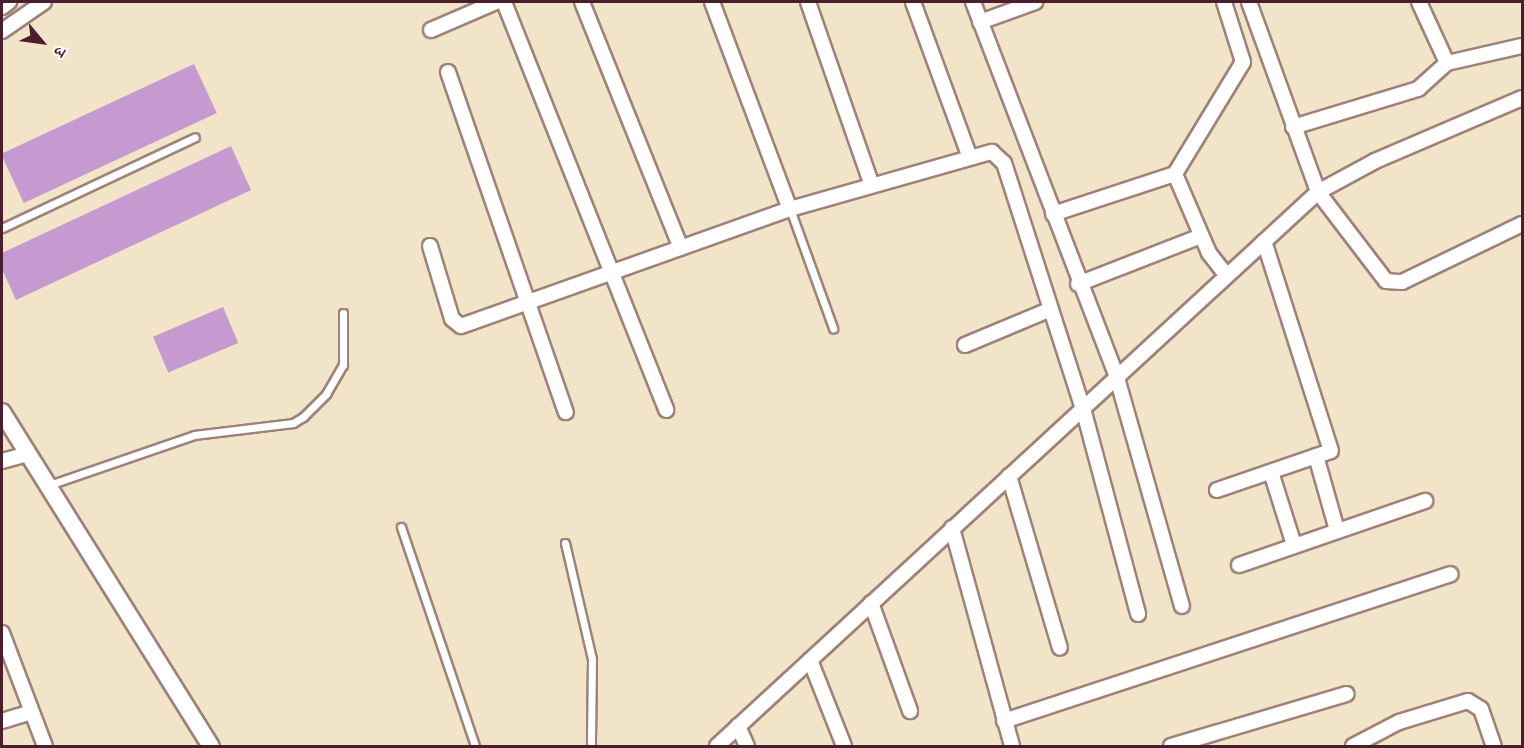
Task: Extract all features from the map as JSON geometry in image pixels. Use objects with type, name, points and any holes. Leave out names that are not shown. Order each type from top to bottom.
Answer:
[{"type":"street","points":[[2,7],[9,2]]},
{"type":"street","points":[[2,31],[44,2]]},
{"type":"street","points":[[431,30],[496,2]]},
{"type":"street","points":[[504,2],[666,410]]},
{"type":"street","points":[[582,2],[681,248]]},
{"type":"street","points":[[712,2],[789,209]]},
{"type":"street","points":[[808,2],[871,183]]},
{"type":"street","points":[[913,2],[969,155]]},
{"type":"street","points":[[973,2],[1078,284],[1116,378],[1182,606]]},
{"type":"street","points":[[980,22],[1035,2]]},
{"type":"street","points":[[1053,214],[1174,174],[1244,62],[1224,2]]},
{"type":"street","points":[[1249,2],[1318,192],[1378,274],[1394,283],[1522,224]]},
{"type":"street","points":[[1419,2],[1447,63]]},
{"type":"street","points":[[1293,127],[1419,89],[1447,63],[1522,46]]},
{"type":"street","points":[[448,72],[532,302],[566,412]]},
{"type":"street","points":[[717,747],[952,528],[1084,412],[1116,378],[1318,192],[1375,161],[1522,98]]},
{"type":"street","points":[[430,246],[456,324],[532,302],[610,271],[789,209],[969,155],[992,152],[1004,163],[1084,412],[1138,614]]},
{"type":"street","points":[[1174,174],[1201,236],[1227,276]]},
{"type":"street","points":[[1078,284],[1201,236]]},
{"type":"street","points":[[1217,490],[1331,451],[1264,241]]},
{"type":"street","points":[[965,345],[1051,309]]},
{"type":"street","points":[[2,412],[211,747]]},
{"type":"street","points":[[2,461],[28,454]]},
{"type":"street","points":[[1316,456],[1337,530]]},
{"type":"street","points":[[1271,472],[1294,545]]},
{"type":"street","points":[[1009,476],[1060,648]]},
{"type":"street","points":[[1239,564],[1425,501]]},
{"type":"street","points":[[952,528],[1012,747]]},
{"type":"street","points":[[1004,721],[1450,574]]},
{"type":"street","points":[[871,603],[910,711]]},
{"type":"street","points":[[2,633],[45,747]]},
{"type":"street","points":[[810,660],[844,747]]},
{"type":"street","points":[[1171,747],[1346,694]]},
{"type":"street","points":[[1356,746],[1399,722],[1468,701],[1481,709],[1494,747]]},
{"type":"street","points":[[2,721],[31,712]]},
{"type":"street","points":[[738,726],[747,747]]},
{"type":"lane","points":[[2,228],[195,137]]},
{"type":"lane","points":[[789,209],[833,328]]},
{"type":"lane","points":[[49,485],[194,435],[298,420],[316,407],[343,365],[343,313]]},
{"type":"lane","points":[[401,527],[475,747]]},
{"type":"lane","points":[[565,543],[592,659],[591,747]]},
{"type":"building","points":[[194,64],[217,113],[24,203],[2,154]]},
{"type":"building","points":[[231,146],[251,190],[16,300],[2,269],[2,253]]},
{"type":"building","points":[[223,307],[238,343],[168,373],[153,337]]}]
